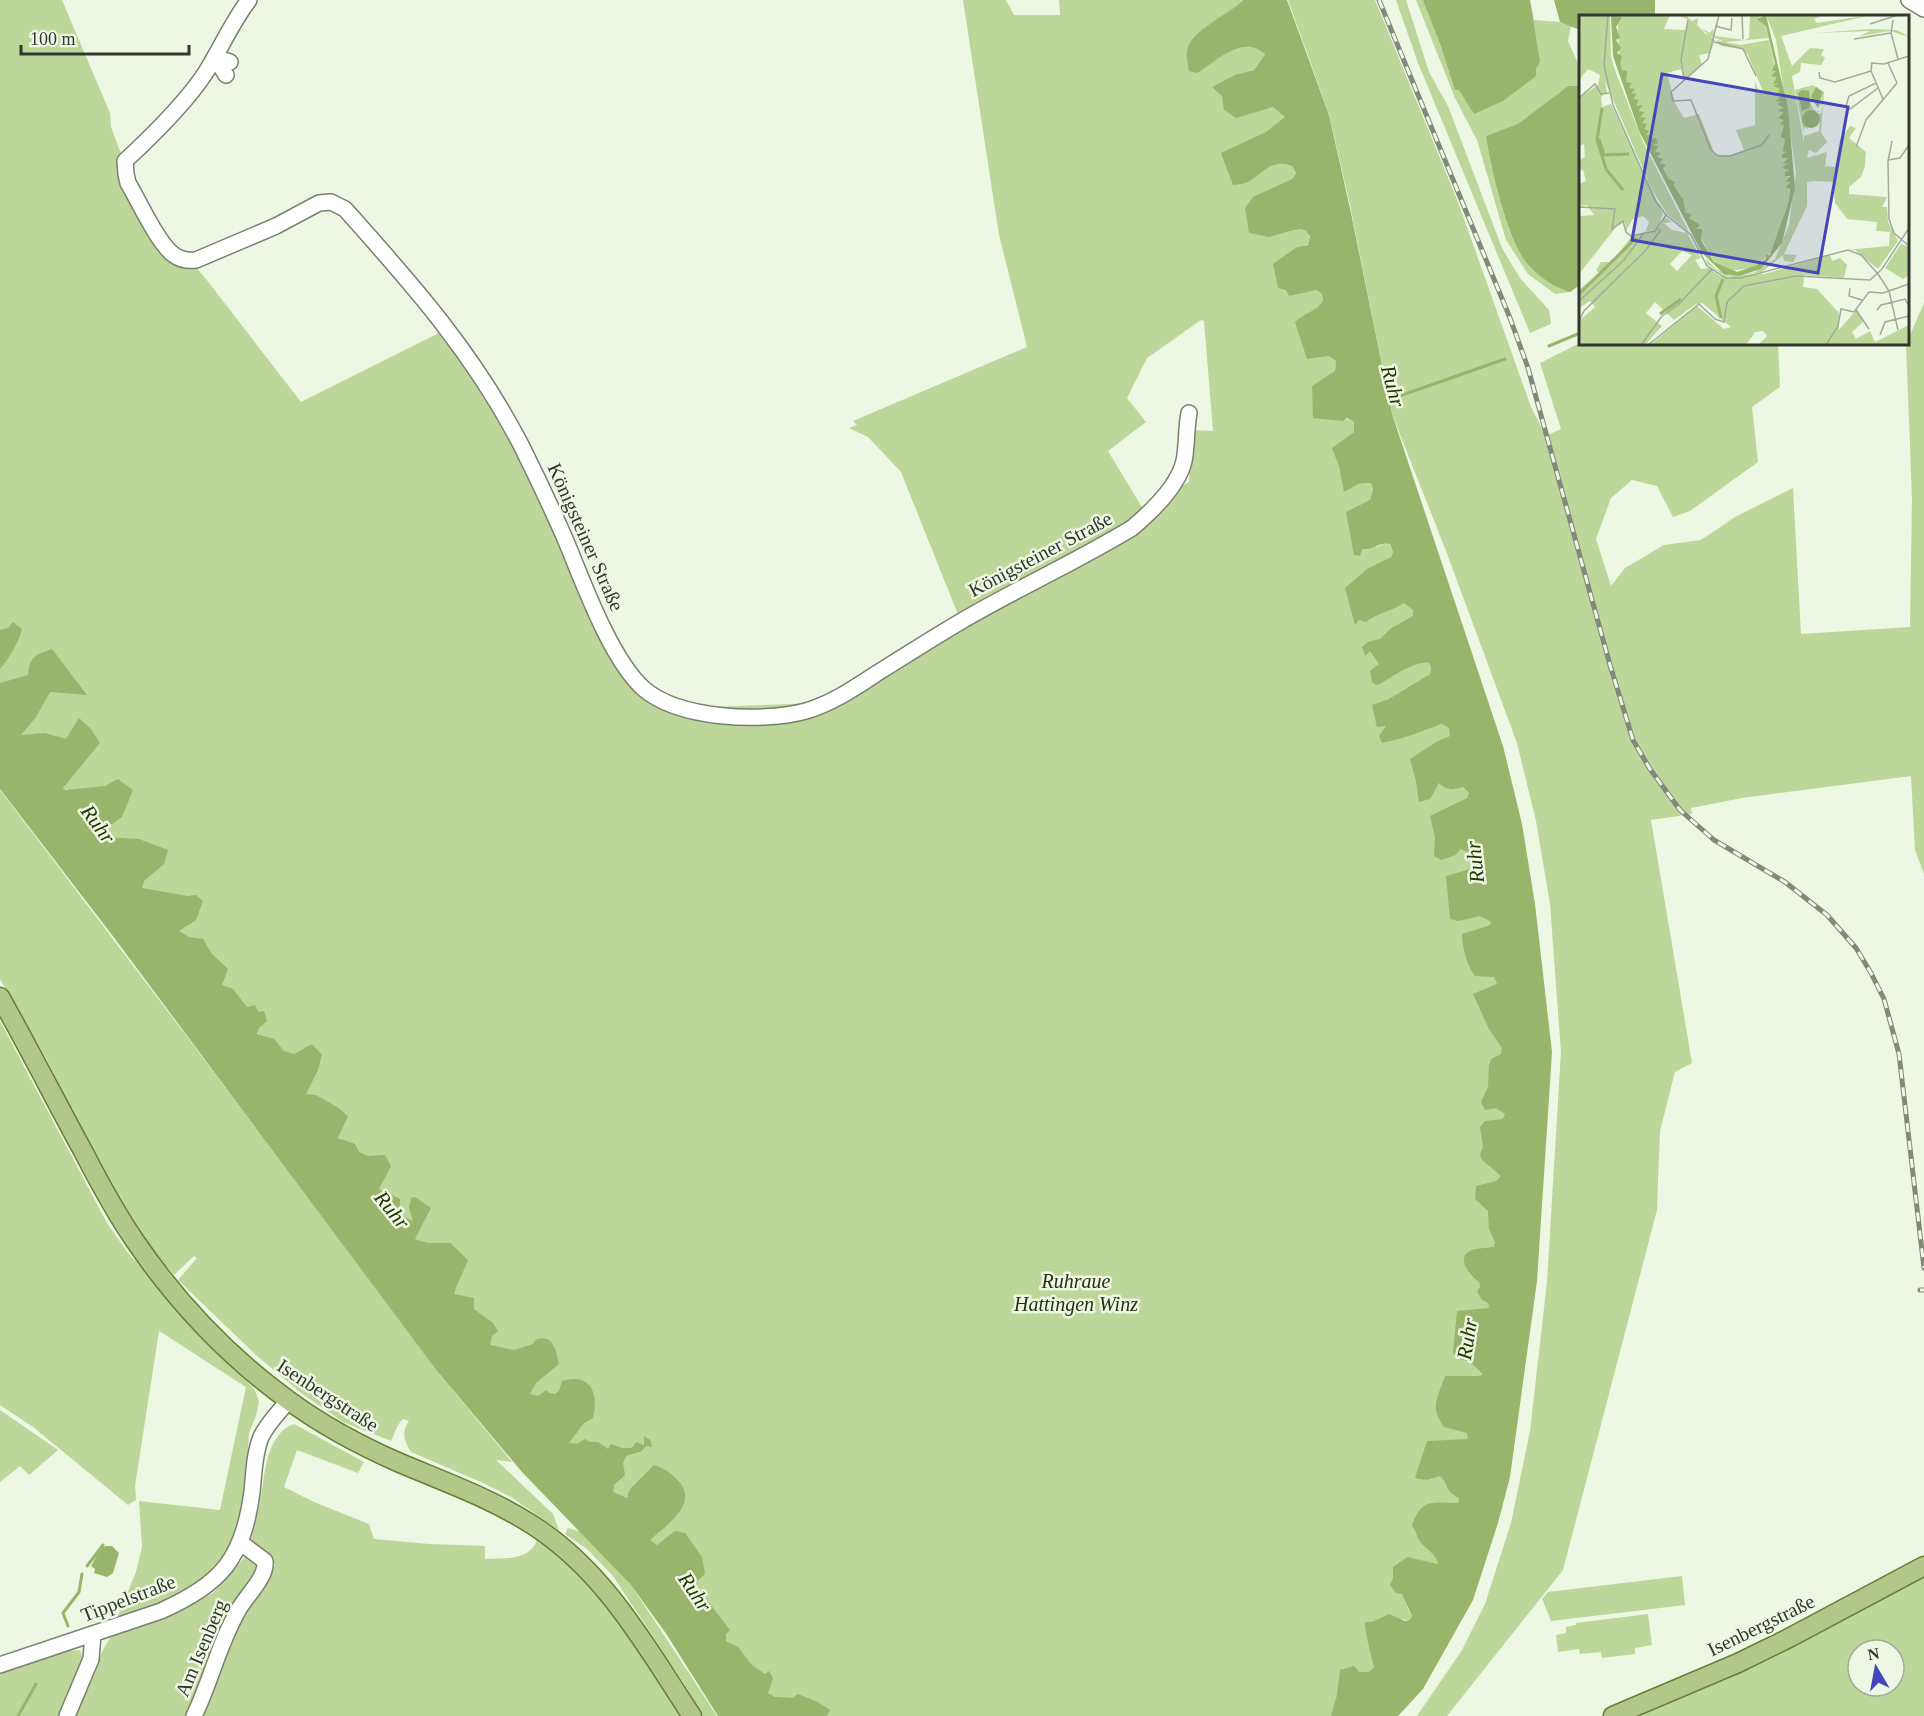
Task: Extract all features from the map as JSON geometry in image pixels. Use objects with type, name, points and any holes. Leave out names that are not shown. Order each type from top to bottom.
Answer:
[{"type":"main road","name":"Isenbergstraße","points":[[0,997],[99,1183],[134,1240],[186,1306],[240,1362],[288,1401],[357,1442],[498,1505],[568,1551],[603,1586],[692,1716]]},
{"type":"main road","name":"Isenbergstraße","points":[[1613,1716],[1738,1663],[1924,1566]]},
{"type":"street","points":[[230,0],[239,14]]},
{"type":"street","name":"Königsteiner Straße","points":[[249,0],[239,14],[224,65],[205,74],[153,136],[125,161],[128,183],[164,245],[172,255],[183,260],[202,259],[276,226],[319,203],[331,202],[345,209],[429,305],[488,386],[531,465],[559,523],[596,611],[630,673],[646,690],[664,701],[680,708],[713,714],[747,716],[785,715],[817,707],[838,698],[998,600],[1115,538],[1144,518],[1178,475],[1184,459],[1189,413]]},
{"type":"street","points":[[1909,0],[1924,9]]},
{"type":"street","name":"Tippelstraße","points":[[0,1665],[161,1611],[186,1599],[220,1575],[229,1564],[240,1543],[248,1521],[261,1437],[288,1401]]},
{"type":"street","name":"Am Isenberg","points":[[194,1716],[226,1631],[244,1600],[265,1571],[265,1561],[240,1543]]},
{"type":"street","points":[[67,1716],[91,1659],[93,1634]]},
{"type":"green space","name":"Ruhraue Hattingen Winz","points":[[0,0],[62,0],[110,113],[111,127],[123,159],[164,245],[190,260],[301,402],[445,330],[465,354],[638,683],[680,708],[818,703],[959,617],[901,472],[868,437],[849,428],[857,425],[853,421],[1027,347],[999,235],[963,0],[1006,0],[1014,15],[1060,15],[1059,0],[1243,0],[1231,11],[1242,46],[1257,47],[1265,54],[1254,70],[1250,71],[1262,109],[1273,107],[1286,117],[1278,164],[1284,163],[1292,166],[1296,173],[1292,179],[1283,184],[1301,229],[1306,231],[1310,238],[1309,244],[1300,247],[1316,290],[1322,294],[1323,301],[1319,308],[1327,356],[1336,361],[1335,371],[1343,420],[1354,422],[1359,484],[1371,483],[1373,489],[1370,500],[1376,547],[1387,543],[1393,552],[1391,557],[1380,563],[1405,603],[1413,610],[1413,616],[1400,625],[1413,666],[1423,662],[1429,663],[1431,667],[1430,674],[1419,681],[1436,726],[1443,724],[1450,728],[1451,736],[1441,740],[1463,787],[1469,793],[1467,799],[1478,862],[1491,910],[1512,1032],[1504,1328],[1457,1496],[1458,1504],[1438,1564],[1429,1562],[1407,1607],[1412,1616],[1410,1621],[1401,1619],[1373,1662],[1374,1667],[1331,1716],[791,1716],[768,1693],[768,1690],[701,1614],[501,1361],[352,1152],[342,1139],[338,1138],[339,1135],[101,837],[68,790],[63,788],[65,786],[27,735],[20,735],[24,731],[0,698]],"holes":[[[1201,320],[1204,321],[1213,431],[1190,430],[1189,482],[1145,505],[1143,509],[1108,451],[1146,422],[1127,398],[1147,358]]]},
{"type":"green space","points":[[1288,0],[1375,0],[1458,202],[1531,407],[1546,436],[1561,429],[1540,363],[1579,344],[1778,345],[1780,387],[1752,407],[1758,462],[1690,511],[1673,517],[1657,486],[1632,480],[1611,498],[1596,539],[1611,586],[1625,568],[1664,545],[1701,540],[1735,517],[1793,488],[1801,634],[1910,627],[1912,499],[1906,345],[1909,345],[1909,337],[1924,303],[1924,874],[1915,850],[1911,776],[1742,798],[1691,808],[1692,814],[1651,820],[1692,1063],[1675,1072],[1660,1131],[1657,1210],[1563,1570],[1447,1716],[1417,1716],[1462,1650],[1485,1604],[1511,1523],[1530,1431],[1547,1282],[1561,1052],[1550,904],[1536,821],[1517,743],[1446,551],[1392,414],[1350,205],[1329,114]]},
{"type":"green space","points":[[1396,0],[1406,0],[1429,72],[1448,106],[1502,248],[1520,278],[1549,310],[1551,324],[1530,333],[1418,63]]},
{"type":"green space","points":[[1416,0],[1530,0],[1534,20],[1560,22],[1571,26],[1568,41],[1579,66],[1579,86],[1568,86],[1518,125],[1486,136],[1500,201],[1518,251],[1539,275],[1551,284],[1570,292],[1555,294],[1528,274],[1506,240],[1477,140],[1455,98]]},
{"type":"green space","points":[[0,790],[441,1376],[512,1462],[496,1460],[553,1514],[559,1530],[511,1497],[411,1452],[404,1436],[409,1421],[403,1419],[391,1441],[343,1422],[301,1393],[257,1356],[178,1280],[197,1258],[194,1256],[174,1275],[142,1237],[107,1181],[47,1060],[0,979]]},
{"type":"green space","points":[[0,1021],[107,1223],[128,1253],[255,1390],[259,1402],[249,1433],[244,1500],[224,1555],[202,1579],[160,1604],[118,1616],[136,1572],[142,1547],[139,1501],[220,1510],[246,1387],[159,1331],[135,1486],[136,1500],[128,1505],[33,1427],[0,1405]]},
{"type":"green space","points":[[0,1410],[58,1450],[29,1475],[20,1466],[0,1482]]},
{"type":"green space","points":[[294,1424],[364,1462],[358,1473],[297,1450],[284,1487],[369,1524],[374,1539],[485,1546],[485,1559],[510,1558],[525,1554],[531,1550],[538,1536],[600,1594],[684,1716],[197,1716],[226,1640],[275,1565],[250,1543],[272,1446],[284,1429]]},
{"type":"green space","points":[[568,1528],[582,1532],[631,1585],[717,1716],[703,1716],[613,1576],[587,1549],[565,1534]]},
{"type":"green space","points":[[246,1556],[255,1560],[259,1569],[191,1716],[73,1716],[113,1633],[163,1615],[213,1593]]},
{"type":"green space","points":[[1924,1570],[1924,1716],[1635,1716]]},
{"type":"green space","points":[[1682,1576],[1685,1605],[1551,1621],[1542,1599],[1548,1592]]},
{"type":"green space","points":[[1648,1614],[1652,1645],[1635,1648],[1635,1654],[1602,1658],[1601,1652],[1580,1654],[1579,1649],[1558,1652],[1556,1635],[1566,1633],[1566,1627],[1576,1625],[1576,1623]]},
{"type":"green space","points":[[80,1650],[84,1663],[61,1716],[0,1716],[0,1673],[66,1651]]},
{"type":"water","name":"Ruhr","points":[[1243,0],[1287,0],[1329,115],[1392,414],[1503,746],[1522,824],[1535,904],[1552,1052],[1537,1281],[1510,1477],[1473,1600],[1423,1689],[1398,1716],[1331,1716],[1337,1695],[1340,1670],[1354,1666],[1359,1672],[1369,1672],[1374,1667],[1365,1622],[1372,1622],[1389,1614],[1405,1621],[1410,1620],[1412,1616],[1402,1594],[1396,1593],[1390,1585],[1393,1578],[1393,1567],[1407,1557],[1438,1564],[1435,1557],[1419,1540],[1412,1526],[1420,1510],[1429,1504],[1458,1503],[1459,1498],[1448,1489],[1440,1476],[1427,1480],[1415,1478],[1427,1441],[1468,1439],[1467,1433],[1444,1427],[1439,1420],[1436,1402],[1445,1376],[1480,1376],[1483,1374],[1469,1361],[1458,1359],[1453,1352],[1457,1311],[1489,1308],[1488,1303],[1482,1300],[1477,1291],[1480,1287],[1479,1282],[1469,1272],[1464,1258],[1472,1250],[1494,1247],[1495,1242],[1489,1229],[1488,1211],[1475,1199],[1476,1186],[1496,1181],[1501,1176],[1482,1160],[1480,1127],[1485,1121],[1503,1119],[1505,1114],[1496,1108],[1485,1110],[1481,1102],[1488,1087],[1491,1059],[1501,1054],[1502,1048],[1489,1029],[1473,994],[1497,984],[1494,977],[1475,976],[1467,961],[1462,939],[1462,934],[1488,926],[1491,924],[1490,921],[1480,916],[1458,921],[1450,919],[1446,876],[1474,868],[1479,861],[1478,855],[1460,849],[1456,855],[1441,860],[1434,856],[1435,837],[1430,816],[1467,798],[1469,793],[1463,787],[1450,789],[1439,783],[1430,799],[1419,802],[1410,759],[1450,736],[1449,728],[1442,724],[1382,743],[1379,736],[1386,726],[1377,727],[1372,705],[1389,699],[1430,674],[1431,667],[1429,663],[1417,664],[1380,684],[1376,685],[1372,682],[1370,671],[1379,664],[1370,651],[1365,656],[1362,647],[1368,642],[1380,639],[1390,629],[1413,616],[1413,610],[1404,603],[1366,622],[1359,620],[1355,625],[1345,588],[1367,569],[1391,557],[1393,552],[1390,544],[1387,543],[1362,549],[1360,556],[1354,555],[1346,512],[1370,500],[1373,489],[1371,483],[1358,484],[1344,492],[1339,466],[1332,448],[1354,432],[1354,422],[1347,418],[1343,421],[1313,418],[1312,386],[1335,371],[1336,361],[1328,356],[1307,359],[1295,322],[1320,305],[1323,301],[1322,294],[1316,290],[1289,296],[1286,290],[1278,288],[1273,264],[1297,247],[1308,245],[1310,237],[1306,231],[1301,229],[1269,237],[1249,233],[1245,208],[1253,197],[1292,179],[1296,173],[1292,166],[1273,165],[1248,182],[1233,185],[1221,153],[1266,132],[1285,117],[1273,107],[1236,118],[1224,110],[1222,96],[1212,87],[1235,75],[1254,70],[1265,54],[1257,49],[1239,48],[1222,56],[1197,73],[1189,71],[1187,51],[1195,36]]},
{"type":"water","points":[[1423,0],[1530,0],[1540,62],[1536,69],[1536,76],[1503,101],[1474,114],[1459,90],[1455,90]]},
{"type":"water","points":[[1554,0],[1655,0],[1655,15],[1579,15],[1579,30],[1560,22]]},
{"type":"water","points":[[1568,86],[1579,86],[1579,286],[1570,292],[1551,284],[1525,261],[1512,236],[1500,201],[1486,136],[1518,124]]},
{"type":"water","points":[[13,622],[22,629],[13,650],[0,669],[0,630],[8,628]]},
{"type":"water","name":"Ruhr","points":[[52,649],[87,695],[50,692],[36,717],[21,735],[45,733],[66,739],[79,718],[91,729],[100,743],[63,788],[66,790],[105,786],[118,779],[133,790],[122,817],[105,829],[102,837],[139,839],[168,850],[164,864],[144,881],[142,888],[188,896],[196,895],[203,901],[196,920],[179,931],[189,937],[203,939],[212,954],[228,969],[222,985],[233,989],[247,1007],[255,1005],[258,1012],[264,1011],[267,1021],[259,1028],[257,1034],[274,1039],[284,1051],[294,1054],[312,1044],[322,1055],[318,1070],[306,1094],[316,1095],[348,1116],[338,1138],[355,1144],[359,1152],[368,1156],[385,1155],[391,1166],[379,1189],[400,1199],[400,1215],[413,1221],[409,1207],[411,1198],[415,1197],[431,1208],[415,1239],[428,1243],[450,1243],[468,1260],[454,1294],[474,1298],[474,1309],[493,1323],[498,1331],[492,1336],[490,1345],[514,1350],[533,1344],[535,1340],[541,1338],[553,1344],[559,1364],[536,1383],[530,1394],[538,1396],[546,1390],[555,1394],[559,1391],[562,1381],[572,1379],[586,1382],[591,1387],[595,1401],[593,1418],[584,1423],[569,1443],[577,1444],[585,1439],[598,1442],[608,1449],[611,1444],[622,1448],[632,1448],[636,1442],[644,1445],[644,1436],[650,1440],[652,1447],[646,1446],[642,1451],[626,1456],[623,1463],[625,1475],[614,1485],[613,1492],[627,1498],[630,1489],[654,1465],[675,1477],[685,1492],[682,1508],[650,1540],[657,1545],[675,1531],[685,1533],[702,1557],[705,1574],[695,1583],[691,1592],[707,1600],[730,1630],[726,1634],[726,1641],[738,1647],[752,1665],[765,1674],[769,1671],[773,1678],[768,1693],[775,1697],[792,1698],[798,1694],[830,1710],[827,1716],[718,1716],[667,1635],[631,1585],[522,1472],[437,1371],[112,935],[0,789],[0,683],[28,675],[34,657]]},
{"type":"water","points":[[112,1546],[119,1553],[113,1573],[107,1577],[94,1573],[95,1569],[91,1566],[101,1548]]},
{"type":"waterway","points":[[1549,346],[1579,333]]},
{"type":"waterway","name":"Ruhr","points":[[1388,400],[1505,359]]},
{"type":"waterway","points":[[87,1566],[103,1545]]},
{"type":"waterway","points":[[68,1626],[63,1613],[79,1592],[82,1574]]},
{"type":"waterway","points":[[18,1716],[36,1684]]},
{"type":"railway","points":[[1379,0],[1510,318],[1528,368],[1633,740],[1650,769],[1680,810],[1714,840],[1785,882],[1827,915],[1856,948],[1884,999],[1899,1054],[1924,1268]]}]
